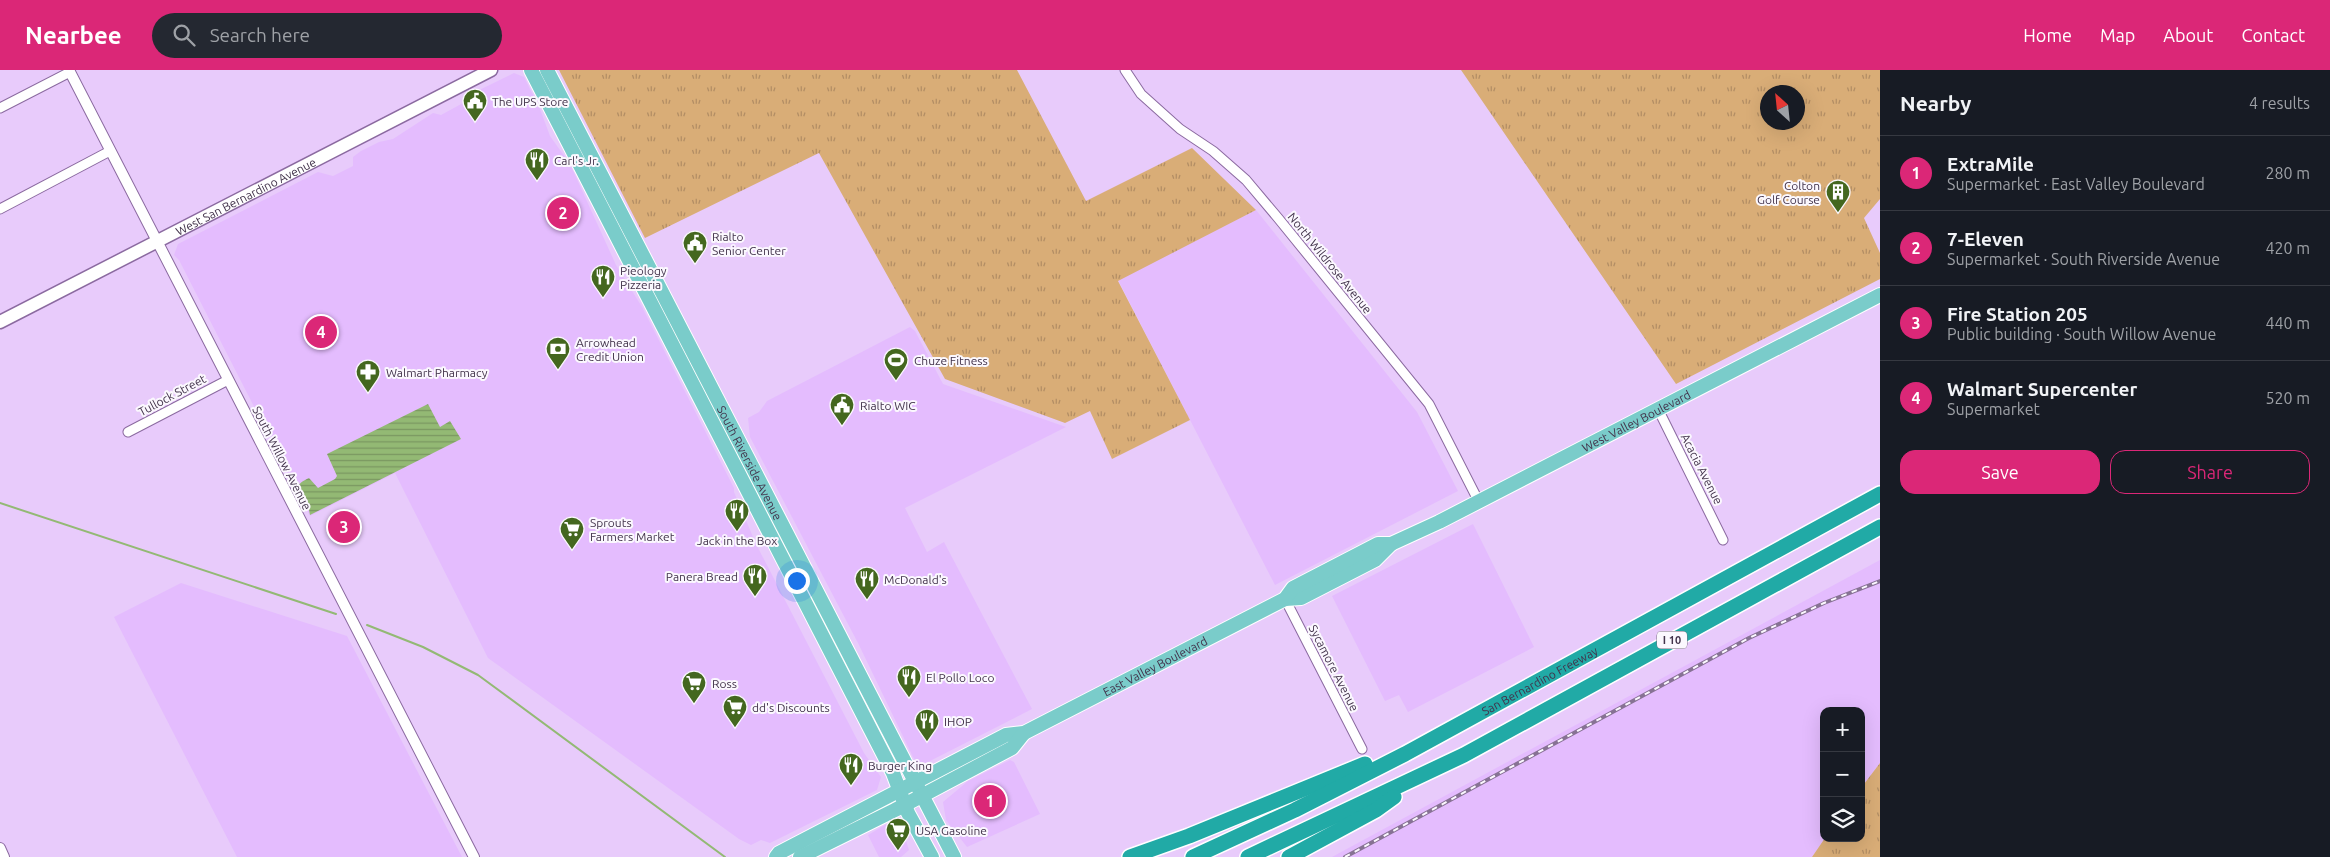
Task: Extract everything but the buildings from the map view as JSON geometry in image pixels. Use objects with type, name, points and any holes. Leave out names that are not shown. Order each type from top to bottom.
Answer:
[{"type":"highway","name":"San Bernardino Freeway","points":[[1193,857],[1352,781],[1547,678],[1880,494]]},
{"type":"highway","name":"I 10","points":[[1248,857],[1434,770],[1880,527]]},
{"type":"highway","points":[[1130,857],[1189,836],[1352,770],[1459,714],[1547,678]]},
{"type":"highway","points":[[1289,857],[1376,810],[1434,770]]},
{"type":"main road","name":"West San Bernardino Avenue","points":[[0,322],[491,70]]},
{"type":"main road","name":"South Riverside Avenue","points":[[530,70],[709,418],[907,785]]},
{"type":"main road","name":"South Riverside Avenue","points":[[547,70],[744,452],[914,800],[954,857]]},
{"type":"main road","name":"West Valley Boulevard","points":[[1285,599],[1301,598],[1360,568],[1383,554],[1391,544],[1479,502],[1880,295]]},
{"type":"main road","points":[[709,418],[714,417],[719,420],[734,447],[744,452]]},
{"type":"main road","name":"East Valley Boulevard","points":[[907,785],[1006,735],[1024,733],[1285,599]]},
{"type":"main road","name":"East Valley Boulevard","points":[[914,800],[1012,748],[1024,733]]},
{"type":"main road","points":[[776,857],[787,849],[907,785]]},
{"type":"main road","name":"South Riverside Avenue","points":[[914,800],[918,834],[932,857]]},
{"type":"main road","points":[[800,857],[914,800]]},
{"type":"street","name":"North Wildrose Avenue","points":[[1126,70],[1141,94],[1180,129],[1213,151],[1239,175],[1278,218],[1429,404],[1479,502]]},
{"type":"street","name":"South Willow Avenue","points":[[70,71],[156,242],[474,857]]},
{"type":"street","points":[[0,108],[70,71]]},
{"type":"street","points":[[0,209],[110,151]]},
{"type":"street","name":"Tullock Street","points":[[128,432],[228,380]]},
{"type":"street","name":"Acacia Avenue","points":[[1658,409],[1724,540]]},
{"type":"street","name":"Sycamore Avenue","points":[[1285,599],[1362,750]]},
{"type":"street","points":[[0,848],[4,857]]},
{"type":"shaded area","points":[[514,73],[524,77],[540,109],[550,136],[570,164],[616,265],[642,307],[734,488],[756,544],[864,753],[881,777],[877,790],[770,843],[761,840],[751,845],[739,839],[488,658],[395,473],[310,516],[179,260],[174,255],[178,244],[318,172],[333,176],[353,166],[353,157],[361,151],[379,142],[393,139],[433,113],[441,115],[463,103],[467,96]]},
{"type":"shaded area","points":[[1256,210],[1417,412],[1458,491],[1275,585],[1118,280]]},
{"type":"shaded area","points":[[910,327],[915,331],[943,384],[1066,427],[905,508],[927,552],[944,542],[1032,709],[926,763],[916,761],[913,757],[858,643],[750,437],[748,418],[759,412],[767,401]]},
{"type":"shaded area","points":[[428,404],[440,427],[450,421],[461,439],[310,515],[308,501],[297,490],[298,486],[309,478],[318,488],[335,479],[337,476],[327,454]]},
{"type":"shaded area","points":[[1473,524],[1534,647],[1408,712],[1399,695],[1385,701],[1332,596]]},
{"type":"shaded area","points":[[1880,560],[1880,763],[1865,783],[1865,707],[1820,707],[1820,842],[1822,842],[1812,857],[1332,857]]},
{"type":"shaded area","points":[[181,583],[347,636],[462,857],[237,857],[114,617]]},
{"type":"shaded area","points":[[1010,760],[1014,762],[1040,814],[967,847],[946,820],[943,802],[968,781]]},
{"type":"shaded area","points":[[892,821],[900,822],[909,850],[901,857],[879,857],[868,835]]},
{"type":"green space","points":[[559,70],[1017,70],[1086,201],[1192,148],[1256,210],[1118,281],[1190,420],[1112,459],[1090,411],[1065,423],[945,379],[819,153],[645,238]]},
{"type":"green space","name":"Colton Golf Course","points":[[1461,70],[1880,70],[1880,199],[1864,218],[1880,253],[1880,279],[1676,384]]},
{"type":"green space","points":[[1880,763],[1880,857],[1812,857],[1822,842],[1865,842],[1865,783]]},
{"type":"waterway","points":[[0,503],[336,614]]},
{"type":"waterway","points":[[367,625],[423,647],[478,675],[725,857]]},
{"type":"railway","points":[[1345,857],[1749,638],[1824,603],[1880,581]]},
{"type":"place","name":"The UPS Store","points":[[475,122]]},
{"type":"place","name":"Carl's Jr.","points":[[537,181]]},
{"type":"place","name":"7-Eleven","points":[[563,213]]},
{"type":"place","name":"Colton Golf Course","points":[[1838,213]]},
{"type":"place","name":"Rialto Senior Center","points":[[695,264]]},
{"type":"place","name":"Pieology Pizzeria","points":[[603,298]]},
{"type":"place","name":"Walmart Supercenter","points":[[321,332]]},
{"type":"place","name":"Arrowhead Credit Union","points":[[558,370]]},
{"type":"place","name":"Chuze Fitness","points":[[896,381]]},
{"type":"place","name":"Walmart Pharmacy","points":[[368,393]]},
{"type":"place","name":"Rialto WIC","points":[[842,426]]},
{"type":"place","name":"Fire Station 205","points":[[344,527]]},
{"type":"place","name":"Jack in the Box","points":[[737,532]]},
{"type":"place","name":"Sprouts Farmers Market","points":[[572,550]]},
{"type":"place","name":"Panera Bread","points":[[755,597]]},
{"type":"place","name":"McDonald's","points":[[867,600]]},
{"type":"place","name":"El Pollo Loco","points":[[909,698]]},
{"type":"place","name":"Ross","points":[[694,704]]},
{"type":"place","name":"dd's Discounts","points":[[735,728]]},
{"type":"place","name":"IHOP","points":[[927,742]]},
{"type":"place","name":"Burger King","points":[[851,786]]},
{"type":"place","name":"ExtraMile","points":[[990,801]]},
{"type":"place","name":"USA Gasoline","points":[[898,851]]}]
